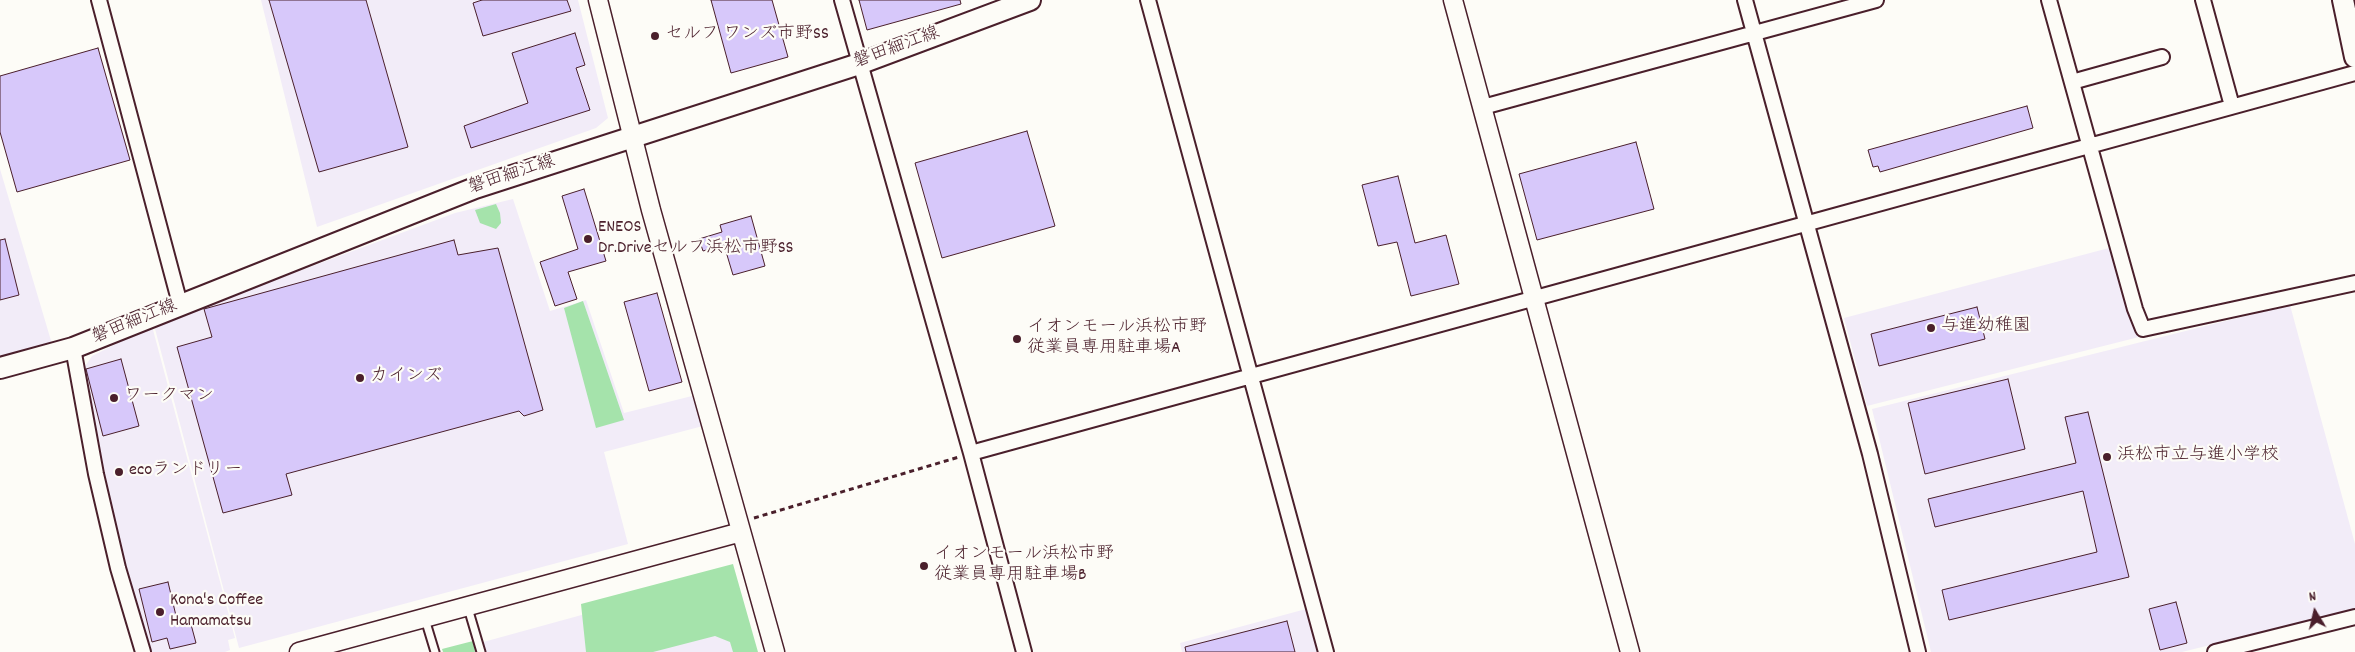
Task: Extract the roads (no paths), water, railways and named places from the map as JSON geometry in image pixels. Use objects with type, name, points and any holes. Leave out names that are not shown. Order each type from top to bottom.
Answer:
[{"type":"main road","name":"磐田細江線","points":[[0,368],[73,348],[475,188],[859,64],[1030,0]]},
{"type":"main road","points":[[2344,0],[2355,57]]},
{"type":"street","points":[[99,0],[180,304]]},
{"type":"street","points":[[598,0],[632,138],[775,652]]},
{"type":"street","points":[[842,0],[1024,652]]},
{"type":"street","points":[[1148,0],[1326,652]]},
{"type":"street","points":[[1452,0],[1483,107],[1630,652]]},
{"type":"street","points":[[1744,0],[1870,454],[1918,652]]},
{"type":"street","points":[[1483,107],[1876,0]]},
{"type":"street","points":[[2049,0],[2091,144],[2124,272],[2143,329],[2355,284]]},
{"type":"street","points":[[2203,0],[2232,106]]},
{"type":"street","points":[[2072,82],[2162,57]]},
{"type":"street","points":[[970,453],[1535,300],[1807,222],[2355,72]]},
{"type":"street","points":[[73,348],[96,474],[118,568],[143,652]]},
{"type":"street","points":[[300,652],[468,608],[740,527]]},
{"type":"street","points":[[2215,652],[2237,649],[2355,617]]},
{"type":"lane","points":[[468,608],[481,652]]},
{"type":"lane","points":[[426,619],[435,652]]},
{"type":"place","name":"セルフ ワンズ市野SS","points":[[655,36]]},
{"type":"place","name":"ENEOS Dr.Driveセルフ浜松市野SS","points":[[588,239]]},
{"type":"place","name":"与進幼稚園","points":[[1931,328]]},
{"type":"place","name":"イオンモール浜松市野 従業員専用駐車場A","points":[[1017,339]]},
{"type":"place","name":"カインズ","points":[[360,378]]},
{"type":"place","name":"ワークマン","points":[[114,398]]},
{"type":"place","name":"浜松市立与進小学校","points":[[2107,457]]},
{"type":"place","name":"ecoランドリー","points":[[119,472]]},
{"type":"place","name":"イオンモール浜松市野 従業員専用駐車場B","points":[[924,566]]},
{"type":"place","name":"Kona's Coffee Hamamatsu","points":[[160,612]]}]
